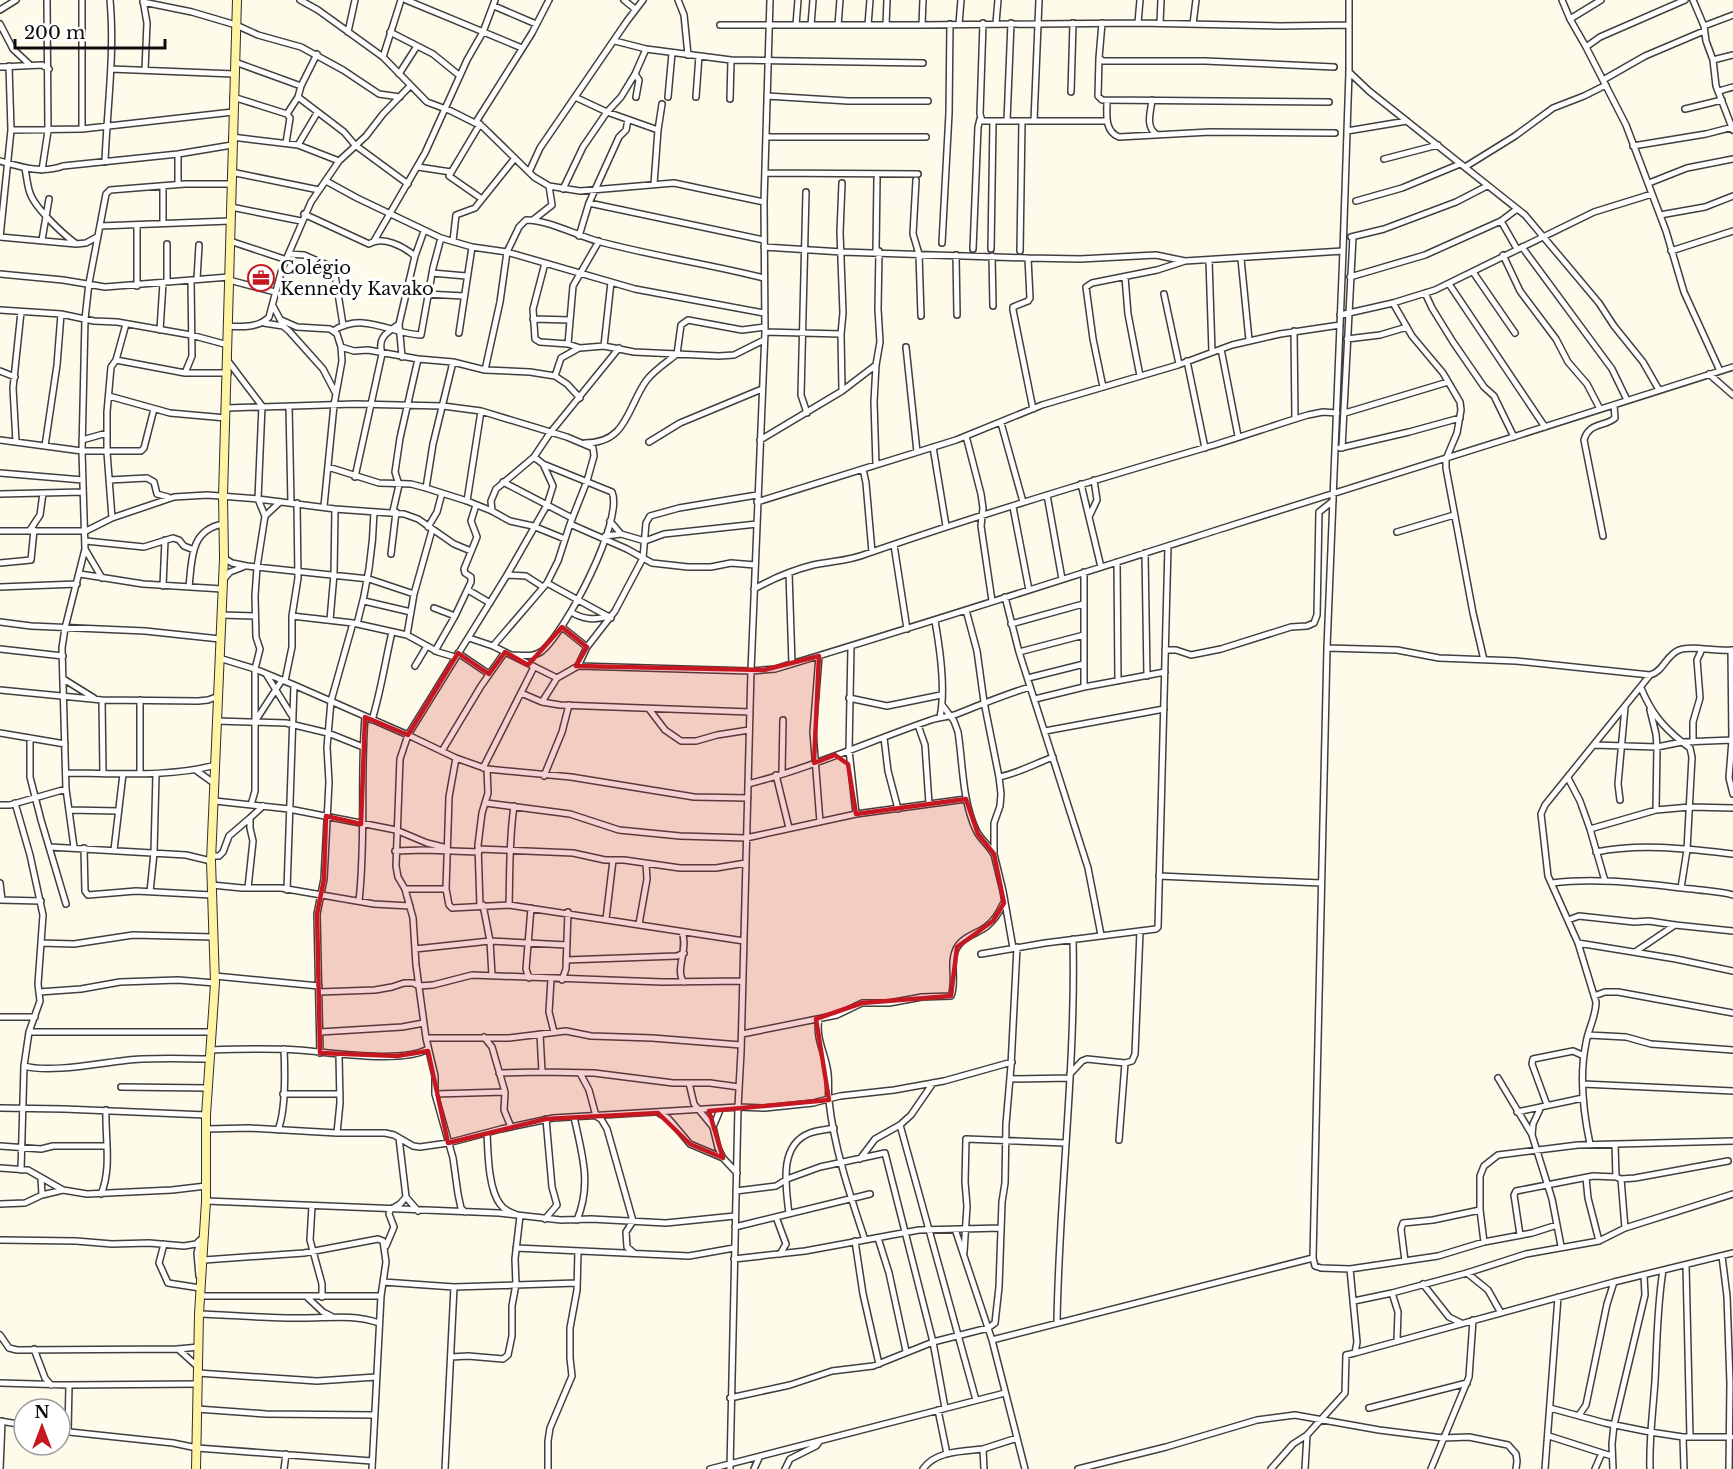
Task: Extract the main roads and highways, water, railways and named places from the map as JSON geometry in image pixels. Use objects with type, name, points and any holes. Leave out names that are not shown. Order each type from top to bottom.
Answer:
[{"type":"place","name":"Colégio Kennedy Kavako","points":[[261,278]]}]
